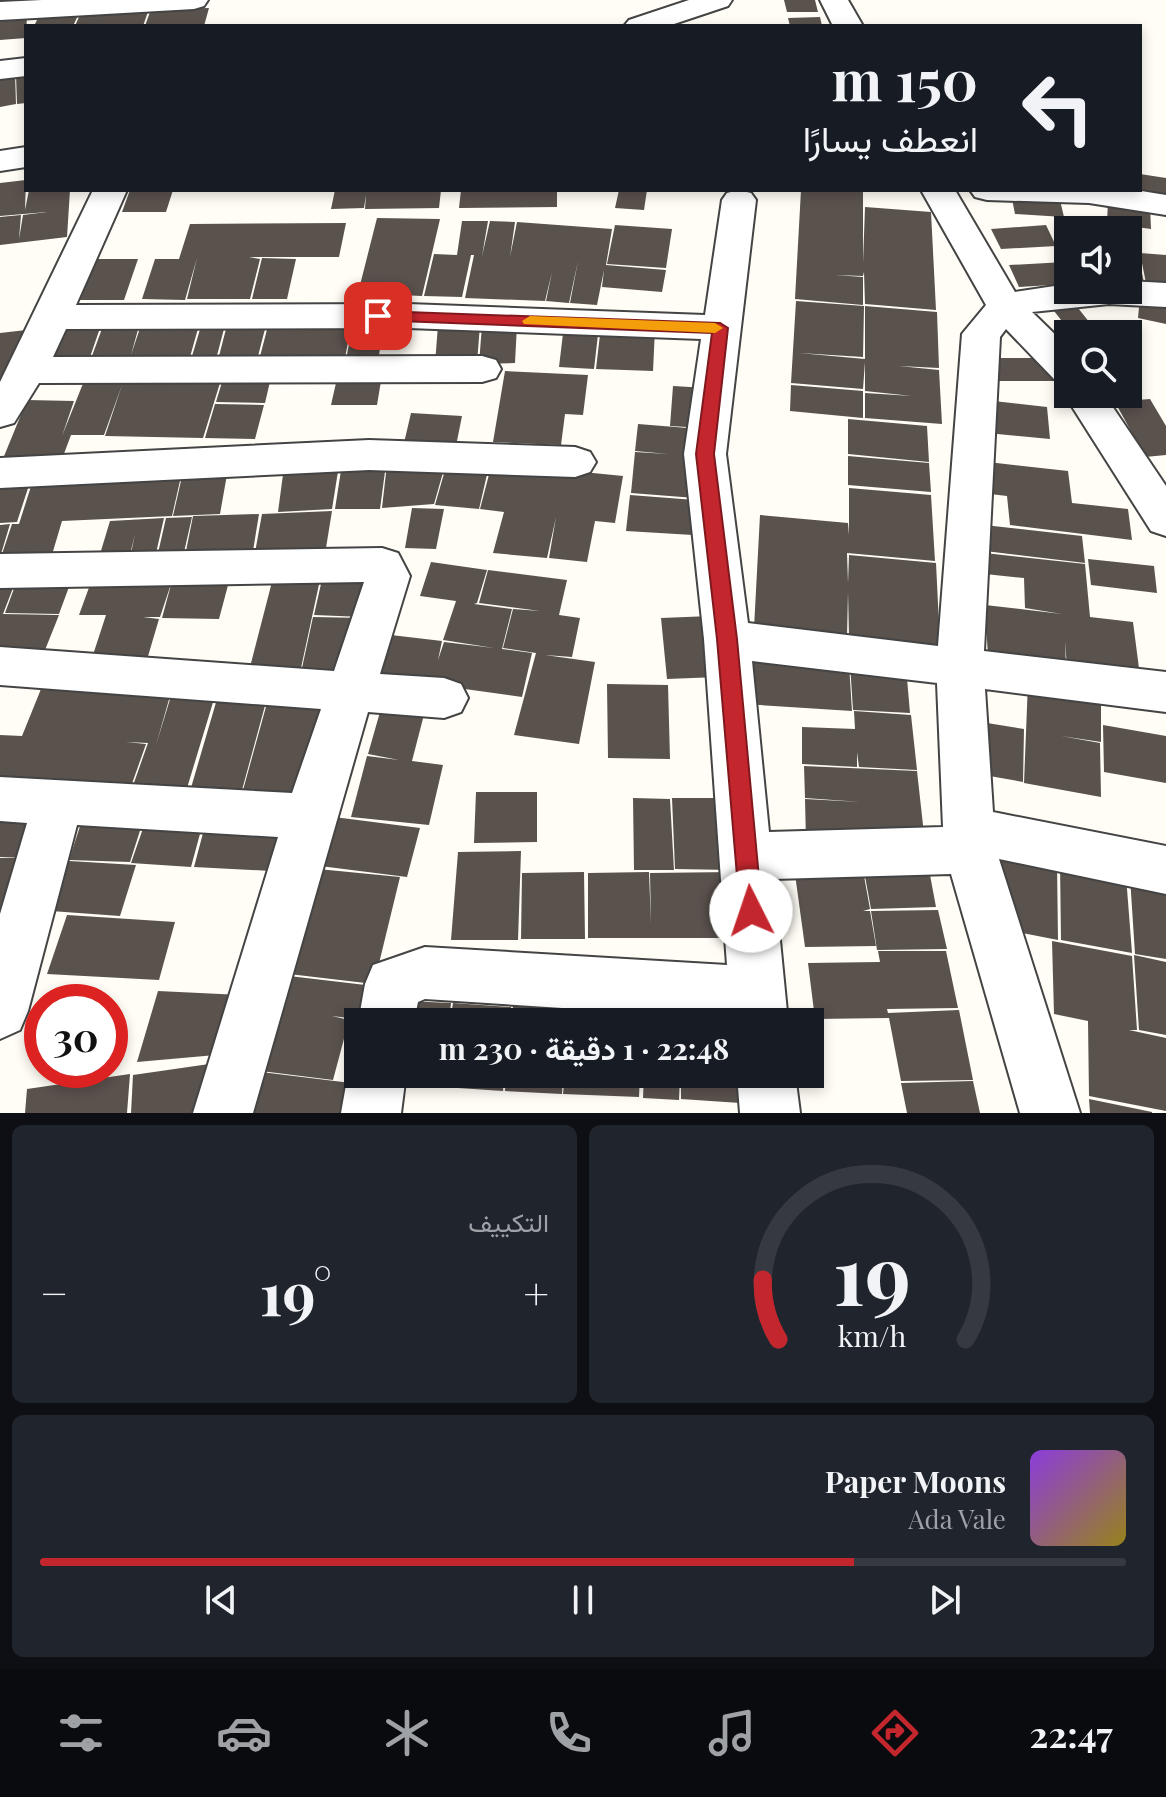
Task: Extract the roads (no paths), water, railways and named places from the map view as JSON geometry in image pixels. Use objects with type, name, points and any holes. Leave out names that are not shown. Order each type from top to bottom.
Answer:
[{"type":"street","points":[[0,11],[194,0]]},
{"type":"street","points":[[645,24],[718,0]]},
{"type":"street","points":[[834,0],[847,24]]},
{"type":"street","points":[[0,70],[24,67]]},
{"type":"street","points":[[0,161],[24,157]]},
{"type":"street","points":[[0,413],[28,370],[109,192]]},
{"type":"street","points":[[939,192],[1006,308],[1054,356]]},
{"type":"street","points":[[1055,192],[1089,193],[1166,205]]},
{"type":"street","points":[[389,1008],[393,984],[425,973],[759,1008],[727,639],[705,454],[739,200]]},
{"type":"street","points":[[1050,1113],[969,840],[960,669],[981,334],[1006,308],[1033,300],[1145,292],[1166,295]]},
{"type":"street","points":[[54,317],[408,316],[720,328]]},
{"type":"street","points":[[28,370],[482,369]]},
{"type":"street","points":[[1093,408],[1166,520]]},
{"type":"street","points":[[0,473],[369,455],[575,462]]},
{"type":"street","points":[[0,571],[382,565],[388,576],[354,690],[310,816],[223,1113]]},
{"type":"street","points":[[727,639],[1166,692]]},
{"type":"street","points":[[0,666],[444,698]]},
{"type":"street","points":[[0,799],[310,816]]},
{"type":"street","points":[[0,1011],[58,803]]},
{"type":"street","points":[[747,856],[969,840],[1166,870]]},
{"type":"street","points":[[371,1113],[375,1088]]},
{"type":"street","points":[[767,1088],[770,1113]]}]
